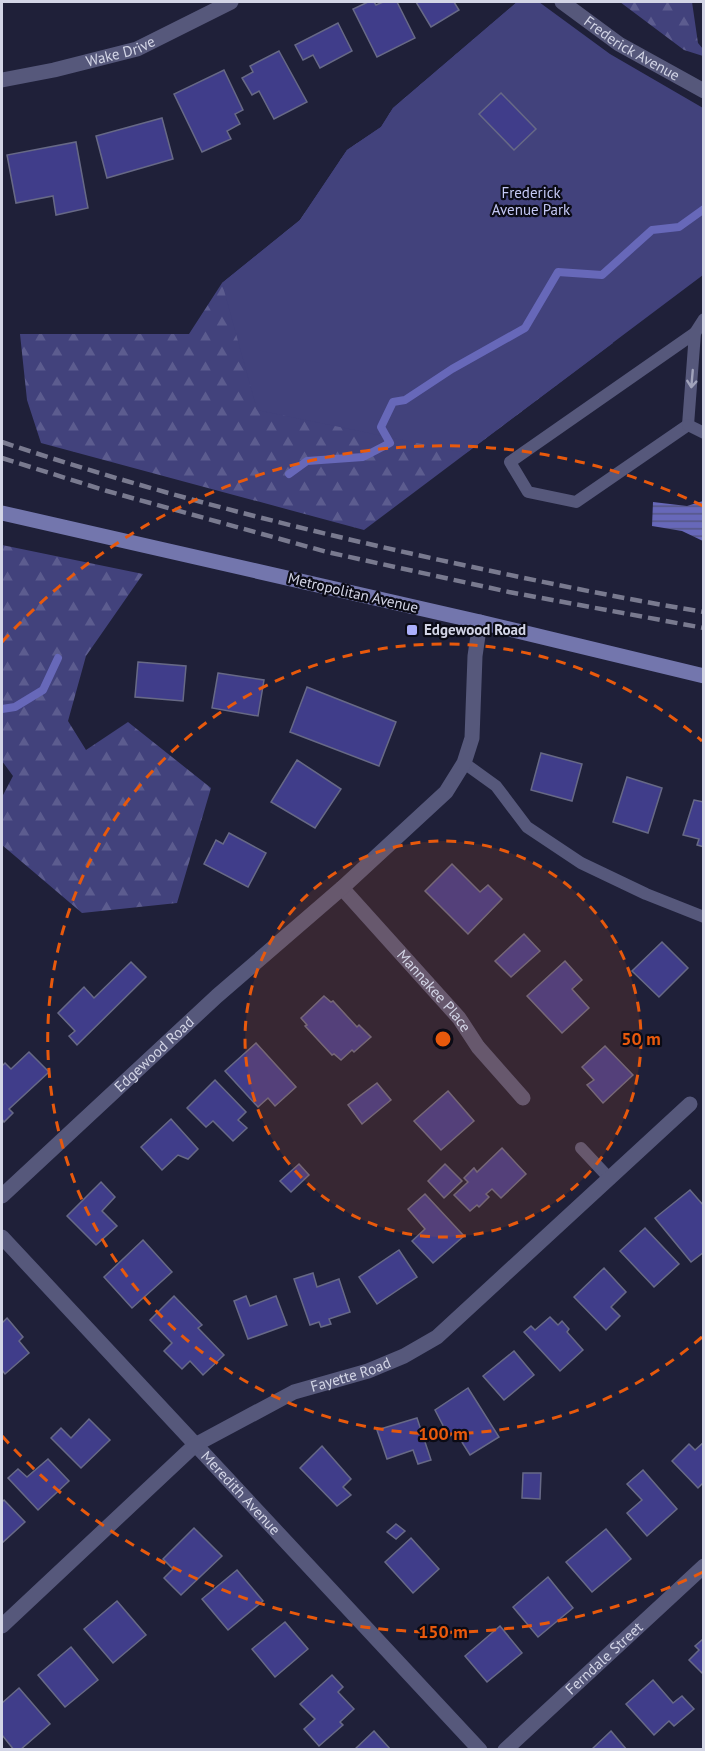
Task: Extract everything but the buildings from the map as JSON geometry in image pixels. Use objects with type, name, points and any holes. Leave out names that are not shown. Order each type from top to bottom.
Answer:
[{"type":"main road","name":"Metropolitan Avenue","points":[[2,513],[480,622],[704,676]]},
{"type":"street","name":"Wake Drive","points":[[2,80],[137,50],[231,2]]},
{"type":"street","name":"Frederick Avenue","points":[[562,2],[619,44],[704,91]]},
{"type":"street","name":"Edgewood Road","points":[[2,1196],[217,996],[342,888],[446,792],[464,763],[472,738],[475,656],[480,622]]},
{"type":"street","name":"Mannakee Place","points":[[342,888],[459,1018],[478,1047],[523,1098]]},
{"type":"street","name":"Fayette Road","points":[[2,1626],[195,1445],[294,1392],[368,1371],[401,1358],[437,1337],[690,1104]]},
{"type":"street","name":"Meredith Avenue","points":[[2,1237],[480,1749]]},
{"type":"street","name":"Ferndale Street","points":[[505,1749],[704,1566]]},
{"type":"lane","points":[[688,425],[576,502],[528,492],[510,462],[695,333],[704,319]]},
{"type":"lane","points":[[688,425],[695,333]]},
{"type":"lane","points":[[688,425],[704,433]]},
{"type":"lane","points":[[464,763],[496,786],[527,827],[581,864],[646,894],[704,917]]},
{"type":"lane","points":[[581,1148],[610,1179]]},
{"type":"green space","name":"Frederick Avenue Park","points":[[517,2],[613,343],[364,530],[41,443],[27,400],[20,334],[189,334],[222,283],[300,220],[347,150],[381,127],[393,108]]},
{"type":"green space","name":"Frederick Avenue Park","points":[[517,2],[539,2],[610,54],[703,108],[703,275],[466,453],[257,410],[222,283],[300,220],[347,150],[381,127],[393,108]]},
{"type":"green space","points":[[620,2],[692,2],[698,43],[703,49],[703,56],[684,50]]},
{"type":"green space","points":[[2,545],[143,574],[86,656],[68,721],[86,750],[128,722],[211,788],[177,903],[82,913],[2,845],[2,797],[13,776],[2,761]]},
{"type":"shaded area","points":[[703,501],[703,541],[682,531],[652,526],[653,502],[687,506]]},
{"type":"waterway","points":[[289,474],[307,461],[363,457],[390,443],[381,427],[393,402],[405,400],[452,369],[525,328],[558,272],[602,275],[652,230],[679,227],[704,209]]},
{"type":"waterway","points":[[2,709],[15,707],[43,690],[58,658]]},
{"type":"railway","points":[[2,442],[168,493],[336,536],[544,582],[704,612]]},
{"type":"railway","points":[[2,458],[107,491],[327,552],[509,592],[704,628]]},
{"type":"place","name":"Edgewood Road","points":[[412,630]]}]
